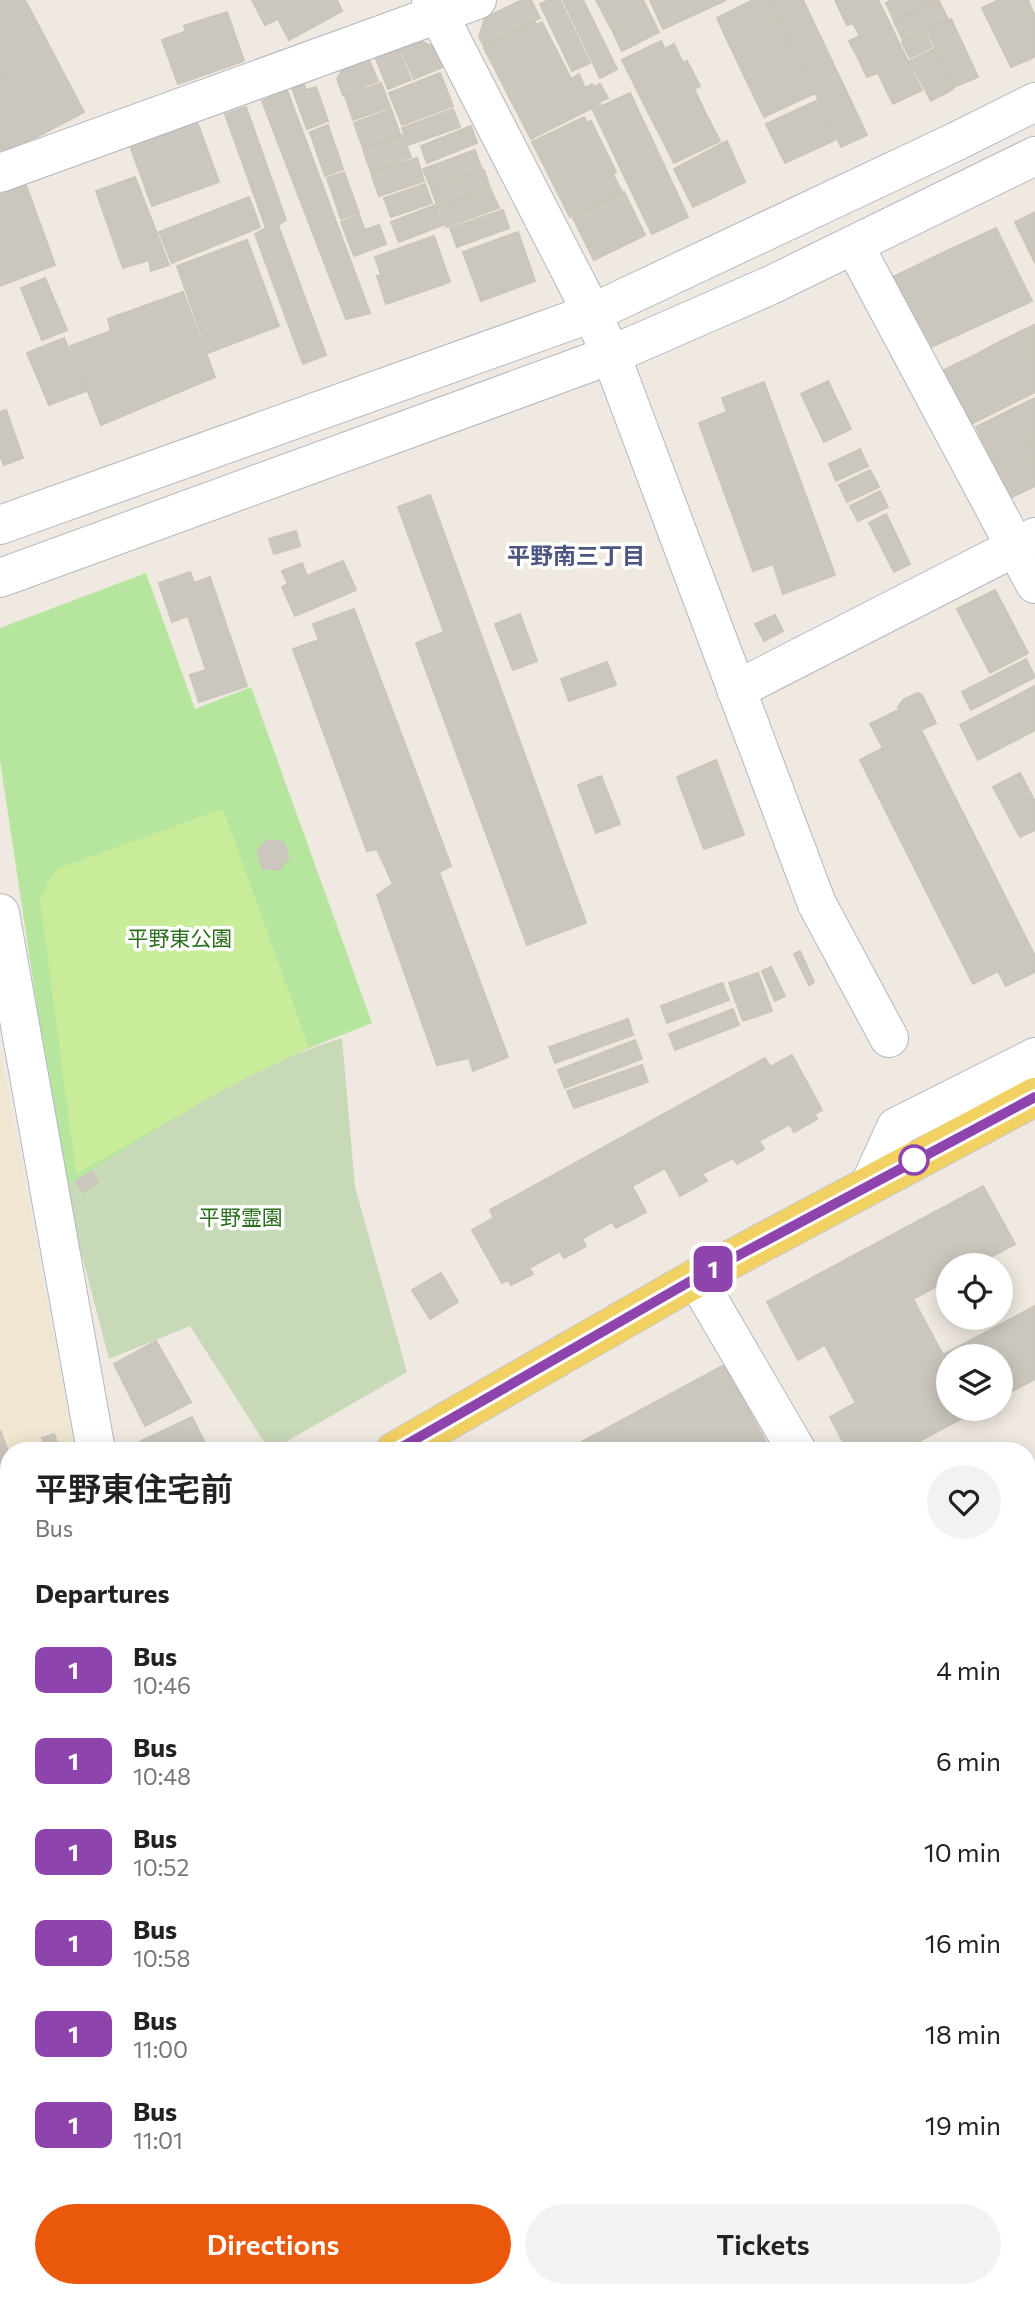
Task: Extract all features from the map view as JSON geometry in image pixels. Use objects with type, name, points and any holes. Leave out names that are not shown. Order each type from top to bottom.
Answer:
[{"type":"main road","points":[[411,1442],[696,1278],[1035,1097]]},
{"type":"street","points":[[0,173],[434,6],[477,0]]},
{"type":"street","points":[[434,6],[611,355],[817,904],[889,1038]]},
{"type":"street","points":[[0,525],[592,313],[1035,102]]},
{"type":"street","points":[[0,578],[611,355],[769,286],[1035,156]]},
{"type":"street","points":[[854,245],[1026,542],[1035,584]]},
{"type":"street","points":[[736,690],[1026,542]]},
{"type":"street","points":[[1,929],[94,1442]]},
{"type":"street","points":[[870,1184],[896,1127],[1035,1057]]},
{"type":"street","points":[[696,1278],[792,1442]]},
{"type":"shaded area","points":[[0,1050],[73,1442],[0,1442]]},
{"type":"green space","name":"平野東公園","points":[[146,573],[195,709],[251,687],[372,1023],[309,1048],[241,1080],[64,1187],[0,760],[0,628]]},
{"type":"green space","points":[[223,809],[309,1048],[241,1080],[76,1174],[40,898],[56,869]]},
{"type":"green space","name":"平野霊園","points":[[342,1038],[355,1187],[407,1372],[286,1442],[264,1442],[190,1326],[109,1359],[64,1187],[198,1104],[305,1051]]},
{"type":"building","points":[[0,0],[25,0],[84,112],[37,137],[0,68]]},
{"type":"building","points":[[252,0],[337,0],[342,11],[289,40],[278,19],[265,25]]},
{"type":"building","points":[[522,0],[531,0],[540,18],[484,46],[479,37],[485,18]]},
{"type":"building","points":[[549,0],[560,0],[590,63],[572,71],[540,4]]},
{"type":"building","points":[[563,0],[583,0],[617,69],[600,78]]},
{"type":"building","points":[[596,0],[643,0],[650,14],[613,32]]},
{"type":"building","points":[[650,0],[726,0],[663,29]]},
{"type":"building","points":[[753,0],[770,0],[777,16],[727,40],[717,18]]},
{"type":"building","points":[[771,0],[803,0],[867,135],[841,147]]},
{"type":"building","points":[[835,0],[878,0],[889,22],[860,36],[853,23],[847,25]]},
{"type":"building","points":[[892,0],[937,0],[894,20],[886,3]]},
{"type":"building","points":[[999,0],[1028,0],[1032,10],[1012,19],[1030,59],[1011,67],[982,8]]},
{"type":"building","points":[[939,1],[948,19],[903,40],[894,22]]},
{"type":"building","points":[[1032,10],[1035,16],[1035,56],[1030,59],[1012,19]]},
{"type":"building","points":[[227,12],[244,61],[201,76],[184,26]]},
{"type":"building","points":[[650,14],[659,32],[622,51],[613,32]]},
{"type":"building","points":[[777,16],[790,43],[740,67],[727,40]]},
{"type":"building","points":[[951,19],[978,77],[954,87],[927,30]]},
{"type":"building","points":[[535,22],[536,25],[542,22],[571,79],[579,74],[585,88],[600,84],[608,98],[531,139],[484,48]]},
{"type":"building","points":[[889,22],[898,41],[859,60],[849,41]]},
{"type":"building","points":[[186,31],[201,76],[178,84],[162,40]]},
{"type":"building","points":[[925,31],[932,47],[910,58],[902,42]]},
{"type":"building","points":[[415,38],[435,48],[443,67],[414,79],[399,45]]},
{"type":"building","points":[[661,41],[665,49],[674,44],[683,63],[635,86],[622,60]]},
{"type":"building","points":[[898,41],[922,90],[893,104],[878,73],[867,77],[859,60]]},
{"type":"building","points":[[790,43],[804,70],[753,94],[740,67]]},
{"type":"building","points":[[397,45],[411,80],[388,89],[374,54]]},
{"type":"building","points":[[934,49],[953,89],[931,101],[910,61]]},
{"type":"building","points":[[367,55],[378,81],[343,95],[337,79],[346,63]]},
{"type":"building","points":[[687,61],[700,86],[648,112],[635,86]]},
{"type":"building","points":[[0,70],[36,137],[3,154],[0,147]]},
{"type":"building","points":[[804,70],[815,93],[764,117],[753,94]]},
{"type":"building","points":[[440,73],[453,106],[402,125],[389,93]]},
{"type":"building","points":[[381,83],[390,107],[353,120],[345,96]]},
{"type":"building","points":[[304,84],[306,90],[316,87],[328,121],[307,129],[292,88]]},
{"type":"building","points":[[694,89],[707,116],[662,139],[648,112]]},
{"type":"building","points":[[287,90],[370,313],[346,319],[262,101]]},
{"type":"building","points":[[630,93],[647,129],[610,146],[593,110]]},
{"type":"building","points":[[818,100],[835,140],[785,163],[766,124]]},
{"type":"building","points":[[246,107],[286,220],[278,225],[326,355],[303,364],[255,234],[266,228],[225,114]]},
{"type":"building","points":[[391,109],[400,134],[363,148],[354,123]]},
{"type":"building","points":[[453,109],[460,127],[408,145],[402,128]]},
{"type":"building","points":[[707,116],[720,141],[674,163],[662,139]]},
{"type":"building","points":[[584,117],[587,123],[591,121],[616,172],[613,174],[622,192],[570,217],[532,142]]},
{"type":"building","points":[[196,119],[219,182],[152,206],[129,143]]},
{"type":"building","points":[[328,125],[343,169],[325,176],[310,132]]},
{"type":"building","points":[[471,126],[477,143],[427,163],[421,146]]},
{"type":"building","points":[[647,129],[663,163],[626,180],[610,146]]},
{"type":"building","points":[[402,135],[411,157],[371,172],[363,149]]},
{"type":"building","points":[[727,141],[745,182],[693,207],[674,169]]},
{"type":"building","points":[[475,150],[482,170],[431,188],[423,169]]},
{"type":"building","points":[[417,158],[424,181],[379,196],[371,173]]},
{"type":"building","points":[[663,163],[688,217],[652,234],[626,180]]},
{"type":"building","points":[[484,170],[490,188],[438,207],[431,189]]},
{"type":"building","points":[[344,172],[359,213],[341,219],[327,178]]},
{"type":"building","points":[[135,177],[169,265],[151,271],[149,260],[123,268],[96,191]]},
{"type":"building","points":[[425,184],[432,203],[391,217],[384,198]]},
{"type":"building","points":[[26,185],[55,265],[0,286],[0,195]]},
{"type":"building","points":[[491,190],[499,208],[446,227],[439,208]]},
{"type":"building","points":[[624,192],[645,235],[594,260],[573,218]]},
{"type":"building","points":[[249,197],[260,227],[172,263],[159,232]]},
{"type":"building","points":[[435,205],[443,225],[399,242],[391,222]]},
{"type":"building","points":[[503,210],[509,228],[457,247],[450,228]]},
{"type":"building","points":[[1035,212],[1035,263],[1015,222]]},
{"type":"building","points":[[359,215],[365,230],[379,225],[386,244],[354,256],[341,222]]},
{"type":"building","points":[[996,228],[1017,271],[958,299],[936,256]]},
{"type":"building","points":[[518,232],[535,281],[481,301],[463,252]]},
{"type":"building","points":[[434,236],[450,282],[386,304],[377,276],[381,275],[375,257]]},
{"type":"building","points":[[247,240],[279,326],[208,353],[177,266]]},
{"type":"building","points":[[936,256],[973,328],[927,349],[893,277]]},
{"type":"building","points":[[1017,271],[1032,301],[973,328],[958,299]]},
{"type":"building","points":[[45,278],[67,330],[42,340],[21,288]]},
{"type":"building","points":[[183,292],[215,377],[101,425],[70,346],[111,331],[108,319]]},
{"type":"building","points":[[1034,325],[1035,392],[1029,395],[1003,340]]},
{"type":"building","points":[[64,338],[86,391],[49,405],[27,353]]},
{"type":"building","points":[[1003,340],[1029,395],[1005,407],[979,353]]},
{"type":"building","points":[[979,353],[1005,407],[967,426],[940,372]]},
{"type":"building","points":[[828,381],[851,429],[824,442],[801,394]]},
{"type":"building","points":[[764,382],[835,575],[783,594],[773,564],[753,571],[699,423],[727,412],[722,398]]},
{"type":"building","points":[[1035,398],[1035,438],[1026,442],[1010,410]]},
{"type":"building","points":[[6,410],[23,458],[4,465],[0,456],[0,412]]},
{"type":"building","points":[[1010,410],[1026,442],[991,459],[976,427]]},
{"type":"building","points":[[1035,438],[1035,462],[1026,442]]},
{"type":"building","points":[[1026,442],[1035,462],[1035,486],[1010,498],[991,459]]},
{"type":"building","points":[[860,449],[868,466],[836,481],[829,464]]},
{"type":"building","points":[[870,470],[879,487],[847,502],[839,485]]},
{"type":"building","points":[[880,491],[888,507],[858,521],[850,506]]},
{"type":"building","points":[[430,495],[586,923],[527,945],[416,643],[444,632],[398,507]]},
{"type":"building","points":[[886,514],[910,564],[894,572],[869,523]]},
{"type":"building","points":[[296,531],[300,546],[274,554],[269,539]]},
{"type":"building","points":[[343,561],[356,590],[295,616],[282,587],[288,584],[282,571],[302,563],[307,576]]},
{"type":"building","points":[[190,572],[194,583],[210,577],[247,686],[199,702],[190,675],[206,670],[188,616],[172,622],[159,583]]},
{"type":"building","points":[[995,590],[1028,653],[990,673],[957,609]]},
{"type":"building","points":[[354,609],[451,866],[439,872],[508,1057],[473,1071],[469,1058],[437,1065],[377,895],[393,884],[377,849],[367,851],[293,649],[319,640],[313,624]]},
{"type":"building","points":[[520,614],[537,661],[513,670],[495,624]]},
{"type":"building","points":[[775,615],[783,631],[764,641],[755,624]]},
{"type":"building","points":[[1026,659],[1035,677],[971,710],[962,692]]},
{"type":"building","points":[[607,662],[616,685],[569,701],[561,679]]},
{"type":"building","points":[[1035,686],[1035,730],[978,760],[960,725]]},
{"type":"building","points":[[918,693],[922,695],[936,723],[921,730],[1035,956],[1035,972],[1006,986],[998,971],[973,984],[860,760],[883,748],[870,724],[900,709],[898,707],[904,699]]},
{"type":"building","points":[[716,760],[744,835],[704,849],[677,777]]},
{"type":"building","points":[[1020,773],[1035,802],[1035,830],[1020,837],[993,787]]},
{"type":"building","points":[[601,776],[620,824],[596,833],[578,785]]},
{"type":"building","points":[[267,840],[283,842],[289,857],[279,870],[263,868],[257,852]]},
{"type":"building","points":[[800,951],[814,982],[809,985],[794,954]]},
{"type":"building","points":[[771,967],[785,996],[775,1001],[762,971]]},
{"type":"building","points":[[758,973],[772,1011],[743,1021],[729,983]]},
{"type":"building","points":[[722,983],[729,1000],[667,1023],[661,1006]]},
{"type":"building","points":[[733,1009],[739,1025],[675,1050],[669,1034]]},
{"type":"building","points":[[628,1019],[633,1035],[555,1063],[549,1047]]},
{"type":"building","points":[[635,1040],[642,1059],[565,1088],[558,1070]]},
{"type":"building","points":[[792,1055],[822,1110],[815,1114],[817,1119],[794,1132],[790,1124],[759,1141],[764,1149],[737,1164],[733,1158],[702,1174],[707,1181],[680,1196],[665,1168],[632,1186],[646,1212],[616,1228],[612,1222],[582,1239],[586,1246],[564,1258],[560,1251],[529,1268],[533,1274],[511,1285],[508,1280],[502,1283],[472,1230],[494,1218],[490,1210],[765,1058],[770,1067]]},
{"type":"building","points":[[642,1065],[648,1082],[574,1108],[567,1091]]},
{"type":"building","points":[[92,1172],[98,1182],[83,1192],[76,1181]]},
{"type":"building","points":[[983,1186],[1015,1244],[998,1253],[936,1253],[936,1287],[913,1299],[937,1344],[936,1421],[957,1421],[918,1442],[843,1442],[830,1417],[856,1403],[825,1345],[798,1360],[767,1302]]},
{"type":"building","points":[[441,1273],[458,1302],[430,1319],[412,1290]]},
{"type":"building","points":[[1035,1306],[1035,1379],[1013,1391],[1013,1344],[964,1344],[990,1330],[1013,1330],[1013,1318]]},
{"type":"building","points":[[156,1341],[191,1402],[145,1426],[114,1364]]},
{"type":"building","points":[[724,1365],[766,1442],[582,1442]]},
{"type":"building","points":[[192,1417],[204,1442],[142,1442]]},
{"type":"building","points":[[54,1434],[57,1442],[44,1442],[42,1438]]},
{"type":"bus line","name":"1","points":[[411,1442],[696,1278],[1035,1097]]},
{"type":"district","name":"平野南三丁目","points":[[576,556]]}]
